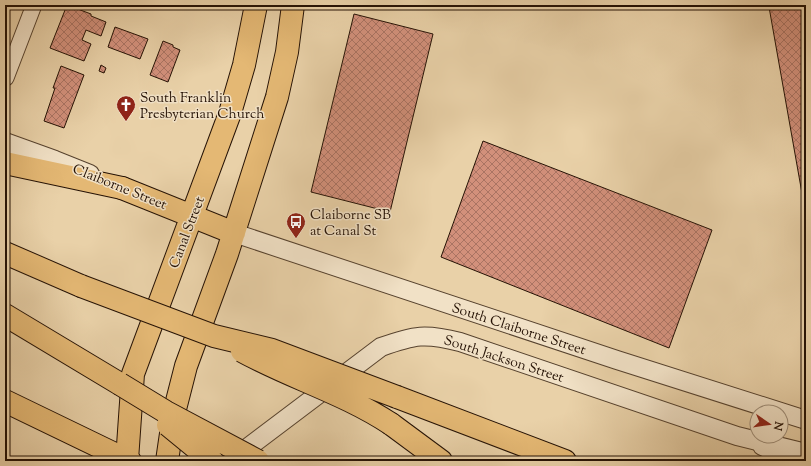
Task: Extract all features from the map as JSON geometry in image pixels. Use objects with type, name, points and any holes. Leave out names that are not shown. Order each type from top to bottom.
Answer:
[{"type":"main road","name":"Canal Street","points":[[128,461],[133,374],[193,216],[238,90],[256,5]]},
{"type":"main road","points":[[167,461],[174,413],[186,366],[234,234],[281,83],[288,52],[293,5]]},
{"type":"main road","points":[[5,163],[122,188]]},
{"type":"main road","name":"Claiborne Street","points":[[122,188],[234,234]]},
{"type":"main road","points":[[5,253],[81,286],[214,336],[272,350],[565,461]]},
{"type":"main road","points":[[5,315],[166,412],[258,461]]},
{"type":"main road","points":[[214,336],[270,366],[341,396],[391,424],[441,461]]},
{"type":"main road","points":[[120,384],[212,461]]},
{"type":"main road","points":[[5,401],[128,461]]},
{"type":"street","points":[[6,78],[34,5]]},
{"type":"street","name":"Claiborne Street","points":[[5,142],[55,160],[122,188]]},
{"type":"street","name":"South Claiborne Street","points":[[234,234],[806,420]]},
{"type":"street","name":"South Jackson Street","points":[[230,461],[381,347],[404,339],[422,335],[460,342],[737,436],[806,453]]},
{"type":"street","points":[[737,436],[790,461]]},
{"type":"lane","points":[[464,5],[469,5]]},
{"type":"building","points":[[67,5],[91,14],[91,16],[106,22],[101,36],[86,30],[82,40],[91,44],[84,61],[50,48]]},
{"type":"building","points":[[782,5],[806,5],[806,216],[769,7]]},
{"type":"building","points":[[354,14],[433,34],[390,212],[311,192]]},
{"type":"building","points":[[115,27],[148,39],[140,59],[108,47]]},
{"type":"building","points":[[163,41],[180,50],[168,82],[150,75]]},
{"type":"building","points":[[101,65],[106,68],[104,73],[99,71]]},
{"type":"building","points":[[61,66],[84,75],[64,128],[44,121]]},
{"type":"building","points":[[483,141],[712,230],[669,348],[441,257]]},
{"type":"place","name":"South Franklin Presbyterian Church","points":[[126,122]]},
{"type":"place","name":"Claiborne SB at Canal St","points":[[296,239]]}]
